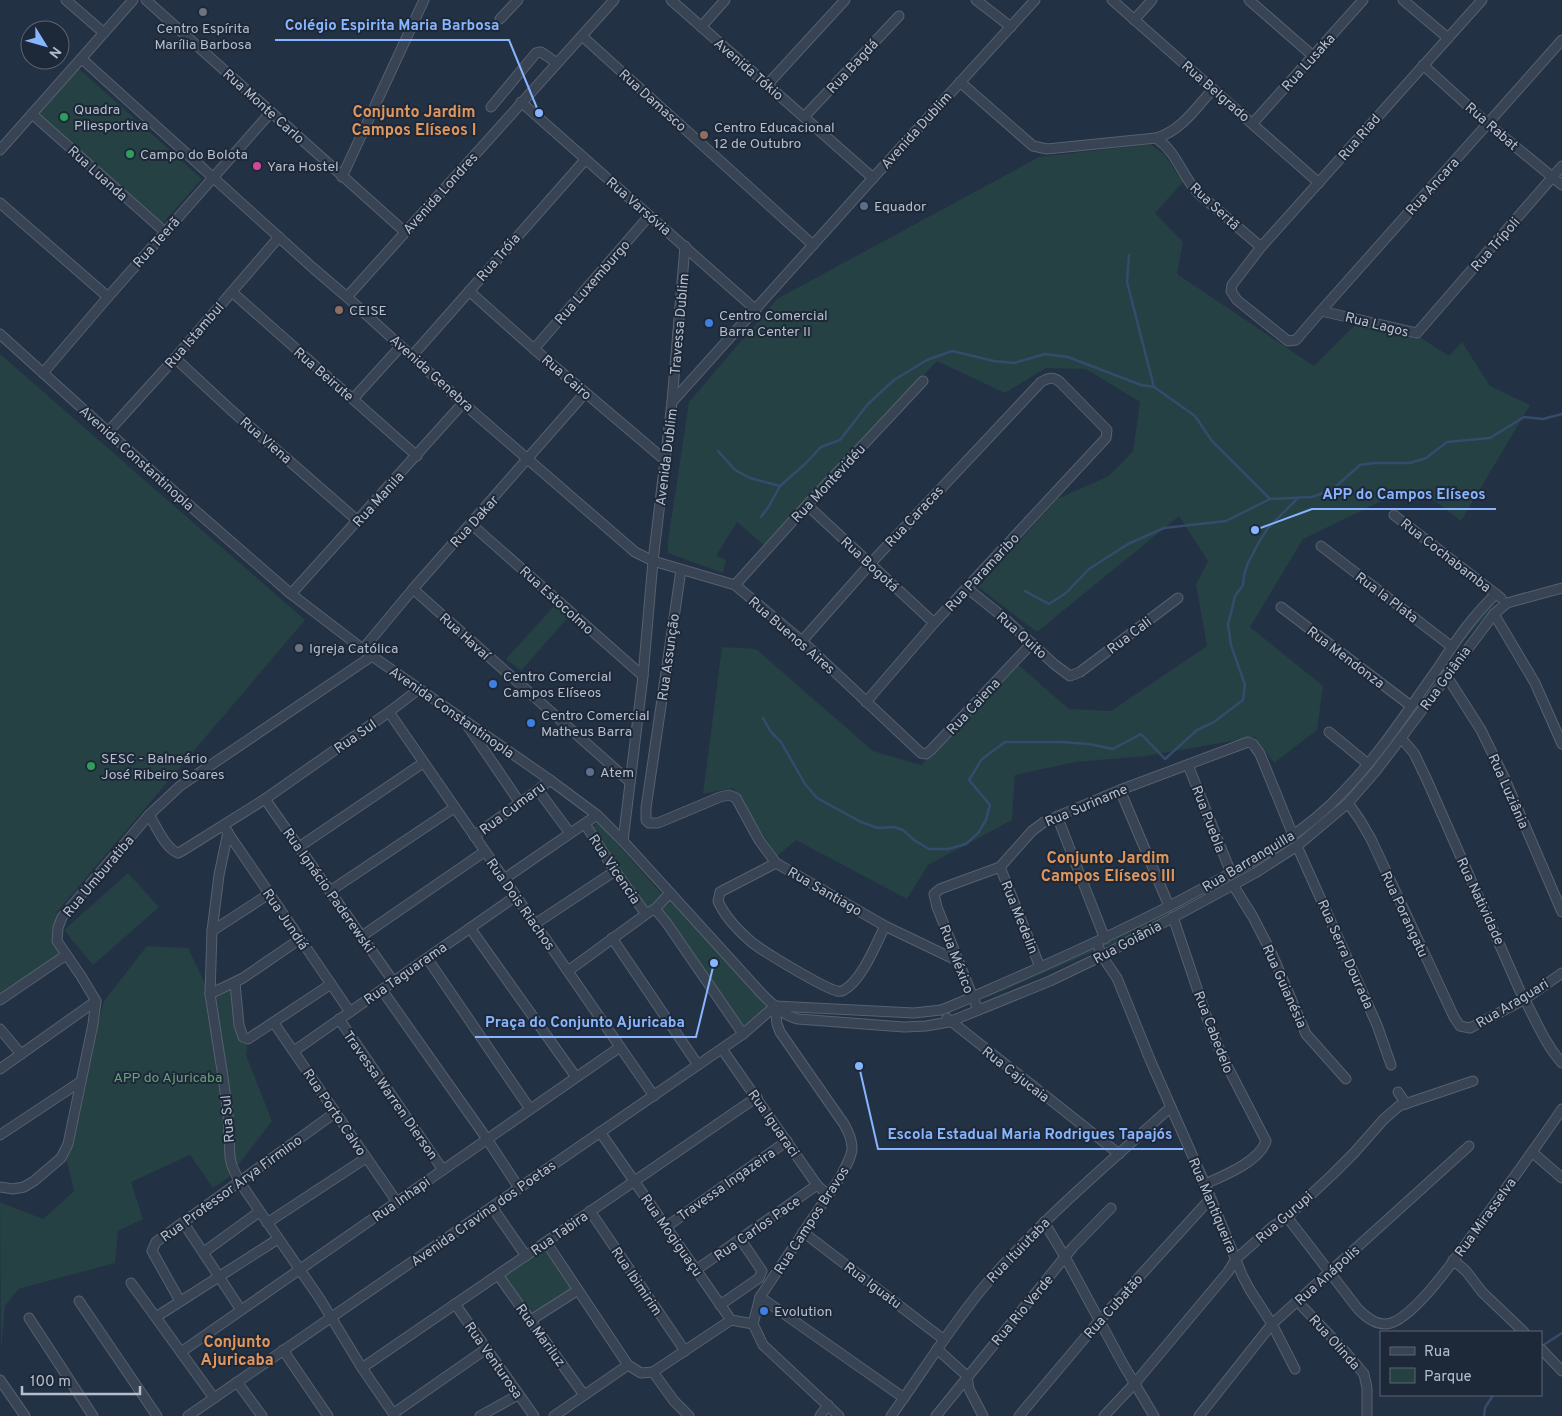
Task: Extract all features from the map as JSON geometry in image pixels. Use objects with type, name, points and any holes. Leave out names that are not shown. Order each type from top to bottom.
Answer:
[{"type":"street","points":[[66,0],[104,34]]},
{"type":"street","points":[[0,150],[133,0]]},
{"type":"street","name":"Rua Monte Carlo","points":[[146,0],[405,232]]},
{"type":"street","points":[[342,177],[424,0]]},
{"type":"street","points":[[500,20],[518,0]]},
{"type":"street","name":"Avenida Londres","points":[[347,297],[614,0]]},
{"type":"street","name":"Avenida Tókio","points":[[671,0],[873,178]]},
{"type":"street","points":[[701,27],[725,0]]},
{"type":"street","points":[[768,85],[845,0]]},
{"type":"street","points":[[976,0],[1011,26]]},
{"type":"street","name":"Avenida Dublim","points":[[623,841],[643,676],[652,561],[672,402],[1035,0]]},
{"type":"street","name":"Rua Belgrado","points":[[1112,0],[1319,183]]},
{"type":"street","points":[[1134,20],[1152,0]]},
{"type":"street","points":[[1249,0],[1313,56]]},
{"type":"street","name":"Rua Lusaka","points":[[1253,123],[1363,0]]},
{"type":"street","points":[[1403,0],[1448,38]]},
{"type":"street","name":"Rua Riad","points":[[1303,333],[1296,340],[1288,341],[1237,300],[1230,289],[1261,247],[1482,0]]},
{"type":"street","name":"Rua Bagdá","points":[[804,117],[899,16]]},
{"type":"street","name":"Rua Damasco","points":[[582,36],[813,245]]},
{"type":"street","name":"Rua Ancara","points":[[1303,333],[1562,40]]},
{"type":"street","points":[[491,107],[536,53],[541,52],[557,63]]},
{"type":"street","name":"Avenida Genebra","points":[[82,59],[463,403],[635,552],[652,561]]},
{"type":"street","name":"Rua Rabat","points":[[1423,65],[1488,124],[1562,185]]},
{"type":"street","points":[[960,82],[1027,141],[1039,148],[1047,149],[1156,138],[1173,132],[1213,89]]},
{"type":"street","name":"Rua Varsóvia","points":[[521,102],[756,310]]},
{"type":"street","name":"Rua Teerã","points":[[43,373],[271,112]]},
{"type":"street","name":"Rua Luanda","points":[[32,114],[165,232]]},
{"type":"street","name":"Rua Sertã","points":[[1156,138],[1171,150],[1191,185],[1198,193],[1261,247]]},
{"type":"street","name":"Rua Tróia","points":[[412,356],[586,160]]},
{"type":"street","name":"Rua Trípoli","points":[[1428,321],[1562,166]]},
{"type":"street","points":[[0,203],[108,297]]},
{"type":"street","name":"Rua Luxemburgo","points":[[534,349],[650,216]]},
{"type":"street","name":"Rua Istambul","points":[[108,432],[175,358],[279,237]]},
{"type":"street","name":"Travessa Dublim","points":[[672,402],[685,246]]},
{"type":"street","name":"Rua Cairo","points":[[469,290],[534,349],[666,461]]},
{"type":"street","name":"Rua Beirute","points":[[232,292],[417,456]]},
{"type":"street","name":"Rua Lagos","points":[[1321,311],[1414,333],[1419,331],[1428,321]]},
{"type":"street","name":"Avenida Constantinopla","points":[[0,334],[291,594],[419,690],[550,780],[597,815],[775,1006]]},
{"type":"street","points":[[353,399],[401,346]]},
{"type":"street","name":"Rua Viena","points":[[175,358],[231,410],[358,521]]},
{"type":"street","name":"Rua Caracas","points":[[802,641],[870,564],[1041,382],[1048,378],[1057,379],[1107,430],[1106,438],[1101,444]]},
{"type":"street","name":"Rua Montevidéu","points":[[735,585],[806,505],[922,381]]},
{"type":"street","name":"Rua Dakar","points":[[363,649],[413,589],[586,393]]},
{"type":"street","name":"Rua Manila","points":[[291,594],[463,403]]},
{"type":"street","name":"Rua Paramaribo","points":[[866,702],[934,623],[1101,444]]},
{"type":"street","name":"Rua Bogotá","points":[[806,505],[934,623]]},
{"type":"street","name":"Rua Cochabamba","points":[[1394,515],[1507,604]]},
{"type":"street","name":"Rua Estocolmo","points":[[471,524],[643,676]]},
{"type":"street","name":"Rua la Plata","points":[[1320,546],[1452,647]]},
{"type":"street","name":"Rua Buenos Aires","points":[[652,561],[735,585],[802,641],[910,745]]},
{"type":"street","name":"Rua Assunção","points":[[681,570],[645,817],[648,822],[658,823],[720,797]]},
{"type":"street","name":"Rua Quito","points":[[967,588],[1066,674],[1070,676],[1080,672]]},
{"type":"street","name":"Rua Goiânia","points":[[775,1006],[792,1018],[798,1019],[904,1027],[949,1022],[1050,981],[1140,936],[1275,861],[1297,846],[1345,805],[1375,772],[1446,675],[1494,614],[1507,604],[1562,588]]},
{"type":"street","name":"Rua Havaí","points":[[413,589],[630,782]]},
{"type":"street","name":"Rua Barranquilla","points":[[972,997],[1101,941],[1231,873],[1293,835],[1335,801],[1368,764],[1452,647],[1484,606],[1496,594]]},
{"type":"street","name":"Rua Cali","points":[[1080,672],[1178,598]]},
{"type":"street","name":"Rua Mendonza","points":[[1281,607],[1411,706]]},
{"type":"street","points":[[1494,614],[1526,666],[1562,744]]},
{"type":"street","name":"Rua Caiena","points":[[910,745],[921,753],[928,753],[1032,643]]},
{"type":"street","name":"Rua Umburatiba","points":[[96,1002],[57,941],[58,928],[62,917],[150,815],[180,786],[372,656]]},
{"type":"street","name":"Rua Luziânia","points":[[1446,675],[1476,721],[1504,777],[1562,912]]},
{"type":"street","name":"Rua Sul","points":[[150,815],[164,840],[172,850],[178,853],[226,829],[265,799],[419,690]]},
{"type":"street","name":"Rua Dois Riachos","points":[[389,712],[654,1096]]},
{"type":"street","points":[[464,721],[520,803]]},
{"type":"street","points":[[1329,732],[1368,764]]},
{"type":"street","name":"Rua Natividade","points":[[1401,738],[1414,753],[1426,778],[1475,891],[1543,1037],[1562,1063]]},
{"type":"street","name":"Rua Suriname","points":[[937,907],[934,896],[937,890],[1000,867],[1032,831],[1044,822],[1120,790],[1250,742],[1260,754],[1293,835]]},
{"type":"street","points":[[299,847],[423,763]]},
{"type":"street","name":"Rua Puebla","points":[[1188,765],[1231,873]]},
{"type":"street","name":"Rua Cumaru","points":[[474,836],[550,780]]},
{"type":"street","points":[[538,790],[570,833]]},
{"type":"street","points":[[1120,790],[1169,906]]},
{"type":"street","name":"Rua Santiago","points":[[720,797],[729,794],[736,798],[759,840],[776,863],[885,926],[958,961]]},
{"type":"street","name":"Rua Ignácio Paderewski","points":[[265,799],[393,981]]},
{"type":"street","name":"Rua Porangatu","points":[[1335,801],[1345,805],[1360,820],[1371,839],[1454,1017],[1460,1026]]},
{"type":"street","points":[[330,892],[454,808]]},
{"type":"street","points":[[504,879],[597,815]]},
{"type":"street","name":"Rua Mantiqueira","points":[[1057,816],[1101,941],[1102,956],[1117,978],[1250,1290],[1272,1324],[1294,1369]]},
{"type":"street","name":"Rua Vicencia","points":[[585,824],[615,871],[646,914]]},
{"type":"street","name":"Rua Sul","points":[[226,829],[212,931],[210,994],[224,1086],[232,1166],[239,1181],[259,1212],[300,1269],[362,1368],[394,1414]]},
{"type":"street","name":"Rua Jundiá","points":[[226,829],[350,1012]]},
{"type":"street","name":"Rua Serra Dourada","points":[[1297,846],[1377,1025],[1391,1065]]},
{"type":"street","points":[[362,936],[484,852]]},
{"type":"street","points":[[776,863],[720,892],[718,895],[719,904],[750,941],[804,974],[837,991],[846,989],[855,980],[885,926]]},
{"type":"street","name":"Rua Medelin","points":[[1000,867],[1040,967]]},
{"type":"street","points":[[535,924],[615,871]]},
{"type":"street","name":"Rua Guianésia","points":[[1233,885],[1253,917],[1272,954],[1306,1034],[1346,1079]]},
{"type":"street","points":[[568,971],[655,909],[670,893]]},
{"type":"street","points":[[212,931],[269,894]]},
{"type":"street","name":"Rua Taguarama","points":[[294,1051],[516,896]]},
{"type":"street","name":"Rua México","points":[[937,907],[978,1010]]},
{"type":"street","points":[[655,909],[666,922],[743,1034]]},
{"type":"street","name":"Rua Cabedelo","points":[[1173,918],[1222,1056],[1266,1141],[1261,1151],[1238,1169],[1205,1184]]},
{"type":"street","points":[[1134,924],[1140,936]]},
{"type":"street","points":[[470,928],[576,1077]]},
{"type":"street","points":[[612,938],[698,1065]]},
{"type":"street","points":[[210,994],[235,983],[300,939]]},
{"type":"street","points":[[0,1000],[66,955]]},
{"type":"street","points":[[427,958],[530,1109]]},
{"type":"street","name":"Rua Araguari","points":[[1460,1026],[1470,1028],[1525,999],[1562,972]]},
{"type":"street","points":[[235,983],[239,1025],[243,1037],[248,1039],[331,984]]},
{"type":"street","points":[[382,990],[487,1139],[519,1188]]},
{"type":"street","points":[[775,1006],[914,1013],[941,1010],[972,997]]},
{"type":"street","points":[[0,1069],[96,1002]]},
{"type":"street","points":[[0,1187],[13,1189],[24,1187],[55,1165],[61,1158],[68,1144],[96,1002]]},
{"type":"street","name":"Avenida Cravina dos Poetas","points":[[193,1415],[283,1350],[743,1034],[775,1006]]},
{"type":"street","name":"Rua Campos Bravos","points":[[753,1324],[760,1297],[848,1164],[852,1141],[844,1124],[780,1032],[775,1006]]},
{"type":"street","name":"Rua Cajucaia","points":[[941,1010],[949,1022],[1119,1154]]},
{"type":"street","name":"Travessa Warren Dierson","points":[[339,1019],[443,1170]]},
{"type":"street","name":"Rua Porto Calvo","points":[[274,1023],[397,1202]]},
{"type":"street","points":[[0,1028],[21,1054]]},
{"type":"street","name":"Rua Inhapi","points":[[181,1352],[620,1047]]},
{"type":"street","name":"Rua Iguaraci","points":[[722,1048],[817,1185],[828,1195]]},
{"type":"street","name":"Rua Gurupi","points":[[1104,1416],[1228,1272],[1236,1259],[1272,1227],[1287,1217],[1354,1154],[1384,1119],[1399,1106],[1473,1081]]},
{"type":"street","points":[[0,1135],[80,1082]]},
{"type":"street","points":[[1398,1092],[1406,1104]]},
{"type":"street","name":"Rua Tabira","points":[[362,1368],[757,1097]]},
{"type":"street","name":"Rua Ituiutaba","points":[[891,1416],[943,1338],[987,1283],[1044,1222],[1171,1107]]},
{"type":"street","name":"Rua Mirasselva","points":[[1329,1273],[1366,1316],[1375,1322],[1392,1323],[1400,1318],[1425,1296],[1453,1260],[1562,1109]]},
{"type":"street","name":"Rua Professor Arya Firmino","points":[[180,1301],[152,1251],[153,1246],[159,1239],[336,1112]]},
{"type":"street","name":"Rua Mogiguaçu","points":[[600,1132],[731,1320]]},
{"type":"street","name":"Travessa Ingazeira","points":[[666,1227],[787,1141]]},
{"type":"street","name":"Rua Anápolis","points":[[1199,1416],[1272,1324],[1469,1146]]},
{"type":"street","points":[[1532,1152],[1562,1178]]},
{"type":"street","points":[[267,1223],[366,1158]]},
{"type":"street","name":"Rua Carlos Pace","points":[[696,1270],[817,1185]]},
{"type":"street","name":"Rua Cubatão","points":[[1019,1416],[1098,1321],[1210,1199]]},
{"type":"street","points":[[492,1207],[526,1256]]},
{"type":"street","name":"Rua Rio Verde","points":[[936,1416],[1065,1257],[1111,1208]]},
{"type":"street","points":[[204,1252],[259,1212]]},
{"type":"street","name":"Rua Ibimirim","points":[[590,1212],[685,1351]]},
{"type":"street","points":[[1287,1217],[1329,1273]]},
{"type":"street","points":[[183,1222],[242,1310]]},
{"type":"street","points":[[1044,1222],[1065,1257],[1098,1321],[1154,1416]]},
{"type":"street","name":"Rua Iguatu","points":[[803,1232],[943,1338]]},
{"type":"street","points":[[156,1317],[278,1239]]},
{"type":"street","points":[[720,1305],[761,1275],[761,1267],[741,1240]]},
{"type":"street","points":[[546,1242],[628,1365],[641,1373],[653,1372],[731,1320],[753,1324],[763,1345],[839,1416]]},
{"type":"street","points":[[1453,1260],[1466,1271],[1482,1292],[1523,1331]]},
{"type":"street","name":"Rua Mariluz","points":[[498,1275],[584,1394]]},
{"type":"street","points":[[131,1283],[214,1398]]},
{"type":"street","points":[[531,1320],[578,1290]]},
{"type":"street","points":[[760,1297],[904,1398]]},
{"type":"street","points":[[79,1301],[158,1416]]},
{"type":"street","name":"Rua Olinda","points":[[1297,1301],[1364,1374],[1367,1388],[1367,1416]]},
{"type":"street","name":"Rua Venturosa","points":[[455,1304],[534,1416]]},
{"type":"street","points":[[28,1318],[93,1416]]},
{"type":"street","points":[[394,1414],[486,1349]]},
{"type":"street","points":[[937,1349],[967,1376],[970,1389],[983,1416]]},
{"type":"street","points":[[283,1350],[328,1416]]},
{"type":"street","points":[[1543,1351],[1562,1371]]},
{"type":"street","points":[[554,1416],[628,1365]]},
{"type":"street","points":[[653,1372],[674,1401],[689,1416]]},
{"type":"street","points":[[0,1380],[25,1416]]},
{"type":"street","points":[[237,1382],[262,1416]]},
{"type":"street","points":[[480,1416],[518,1395]]},
{"type":"street","points":[[820,1416],[828,1405]]},
{"type":"green space","points":[[79,69],[202,179],[162,224],[39,114]]},
{"type":"green space","points":[[1150,144],[1164,154],[1183,182],[1155,213],[1183,242],[1177,274],[1314,366],[1355,325],[1421,338],[1449,356],[1462,342],[1490,386],[1530,405],[1461,521],[1431,498],[1384,500],[1303,539],[1250,627],[1323,686],[1317,730],[1274,763],[1255,737],[1146,756],[1075,762],[1015,775],[1012,820],[928,865],[907,899],[796,840],[777,856],[733,788],[703,794],[722,647],[756,649],[873,751],[921,765],[1016,663],[1069,709],[1111,711],[1207,646],[1196,585],[1208,561],[1179,516],[1037,632],[978,587],[1057,499],[1109,476],[1133,451],[1140,402],[1086,369],[1046,368],[1005,393],[937,361],[764,545],[737,522],[716,556],[726,560],[723,573],[668,553],[668,541],[689,402],[777,299],[1039,157]]},
{"type":"green space","name":"SESC - Balneário José Ribeiro Soares","points":[[0,354],[305,620],[57,912],[53,930],[53,942],[62,957],[0,1000]]},
{"type":"green space","points":[[1497,603],[1451,655],[1402,730],[1347,794],[1302,831],[1240,868],[1177,910],[1114,943],[988,997],[985,993],[1176,906],[1299,828],[1344,792],[1454,644],[1490,606]]},
{"type":"green space","points":[[556,604],[569,616],[521,671],[506,659]]},
{"type":"green space","points":[[598,822],[666,899],[669,897],[773,1012],[747,1030],[658,907],[650,914],[592,827]]},
{"type":"green space","points":[[128,873],[159,907],[93,965],[64,930]]},
{"type":"green space","name":"APP do Ajuricaba","points":[[147,946],[188,948],[210,994],[235,983],[239,1025],[248,1039],[246,1055],[272,1121],[229,1177],[213,1188],[190,1155],[131,1182],[143,1219],[118,1231],[115,1263],[18,1289],[5,1306],[1,1351],[0,1202],[43,1219],[74,1191],[65,1153],[104,1001]]},
{"type":"green space","points":[[546,1242],[578,1290],[531,1320],[498,1275]]},
{"type":"waterway","points":[[1129,255],[1127,282],[1154,387]]},
{"type":"waterway","points":[[761,517],[780,486],[821,447],[840,440],[868,404],[894,380],[927,360],[952,351],[994,361],[1014,363],[1045,354],[1068,357],[1141,385],[1154,387],[1195,416],[1212,441],[1270,499]]},
{"type":"waterway","points":[[1025,591],[1049,604],[1066,593],[1089,569],[1128,544],[1164,528],[1226,521],[1270,499],[1312,497],[1332,490],[1360,465],[1410,463],[1426,458],[1447,442],[1490,438],[1524,417],[1543,419],[1562,414]]},
{"type":"waterway","points":[[718,451],[735,470],[750,478],[780,486]]},
{"type":"waterway","points":[[763,718],[771,732],[781,742],[805,784],[817,798],[861,822],[878,828],[894,827],[903,830],[914,840],[929,849],[948,849],[966,844],[978,833],[986,820],[990,805],[969,780],[982,759],[1005,742],[1061,742],[1089,744],[1113,749],[1141,734],[1165,759],[1197,730],[1214,722],[1243,700],[1245,685],[1231,645],[1228,624],[1235,596],[1243,585],[1248,563],[1259,542],[1268,528],[1298,498]]},
{"type":"waterway","points":[[1542,1346],[1562,1333]]},
{"type":"waterway","points":[[1484,1416],[1485,1408],[1492,1396]]},
{"type":"place","name":"Centro Espírita Marília Barbosa","points":[[203,12]]},
{"type":"place","name":"Colégio Espirita Maria Barbosa","points":[[539,113]]},
{"type":"place","name":"Quadra Pliesportiva","points":[[64,117]]},
{"type":"place","name":"Centro Educacional 12 de Outubro","points":[[704,135]]},
{"type":"place","name":"Campo do Bolota","points":[[130,154]]},
{"type":"place","name":"Yara Hostel","points":[[257,166]]},
{"type":"place","name":"Equador","points":[[864,206]]},
{"type":"place","name":"CEISE","points":[[339,310]]},
{"type":"place","name":"Centro Comercial Barra Center II","points":[[709,323]]},
{"type":"place","name":"APP do Campos Elíseos","points":[[1255,530]]},
{"type":"place","name":"Igreja Católica","points":[[299,648]]},
{"type":"place","name":"Centro Comercial Campos Elíseos","points":[[493,684]]},
{"type":"place","name":"Centro Comercial Matheus Barra","points":[[531,723]]},
{"type":"place","name":"SESC - Balneário José Ribeiro Soares","points":[[91,766]]},
{"type":"place","name":"Atem","points":[[590,772]]},
{"type":"place","name":"Praça do Conjunto Ajuricaba","points":[[714,963]]},
{"type":"place","name":"Escola Estadual Maria Rodrigues Tapajós","points":[[859,1066]]},
{"type":"place","name":"Evolution","points":[[764,1311]]},
{"type":"district","name":"Conjunto Jardim Campos Elíseos I","points":[[414,120]]},
{"type":"district","name":"Conjunto Jardim Campos Elíseos III","points":[[1108,866]]},
{"type":"district","name":"Conjunto Ajuricaba","points":[[237,1350]]}]
